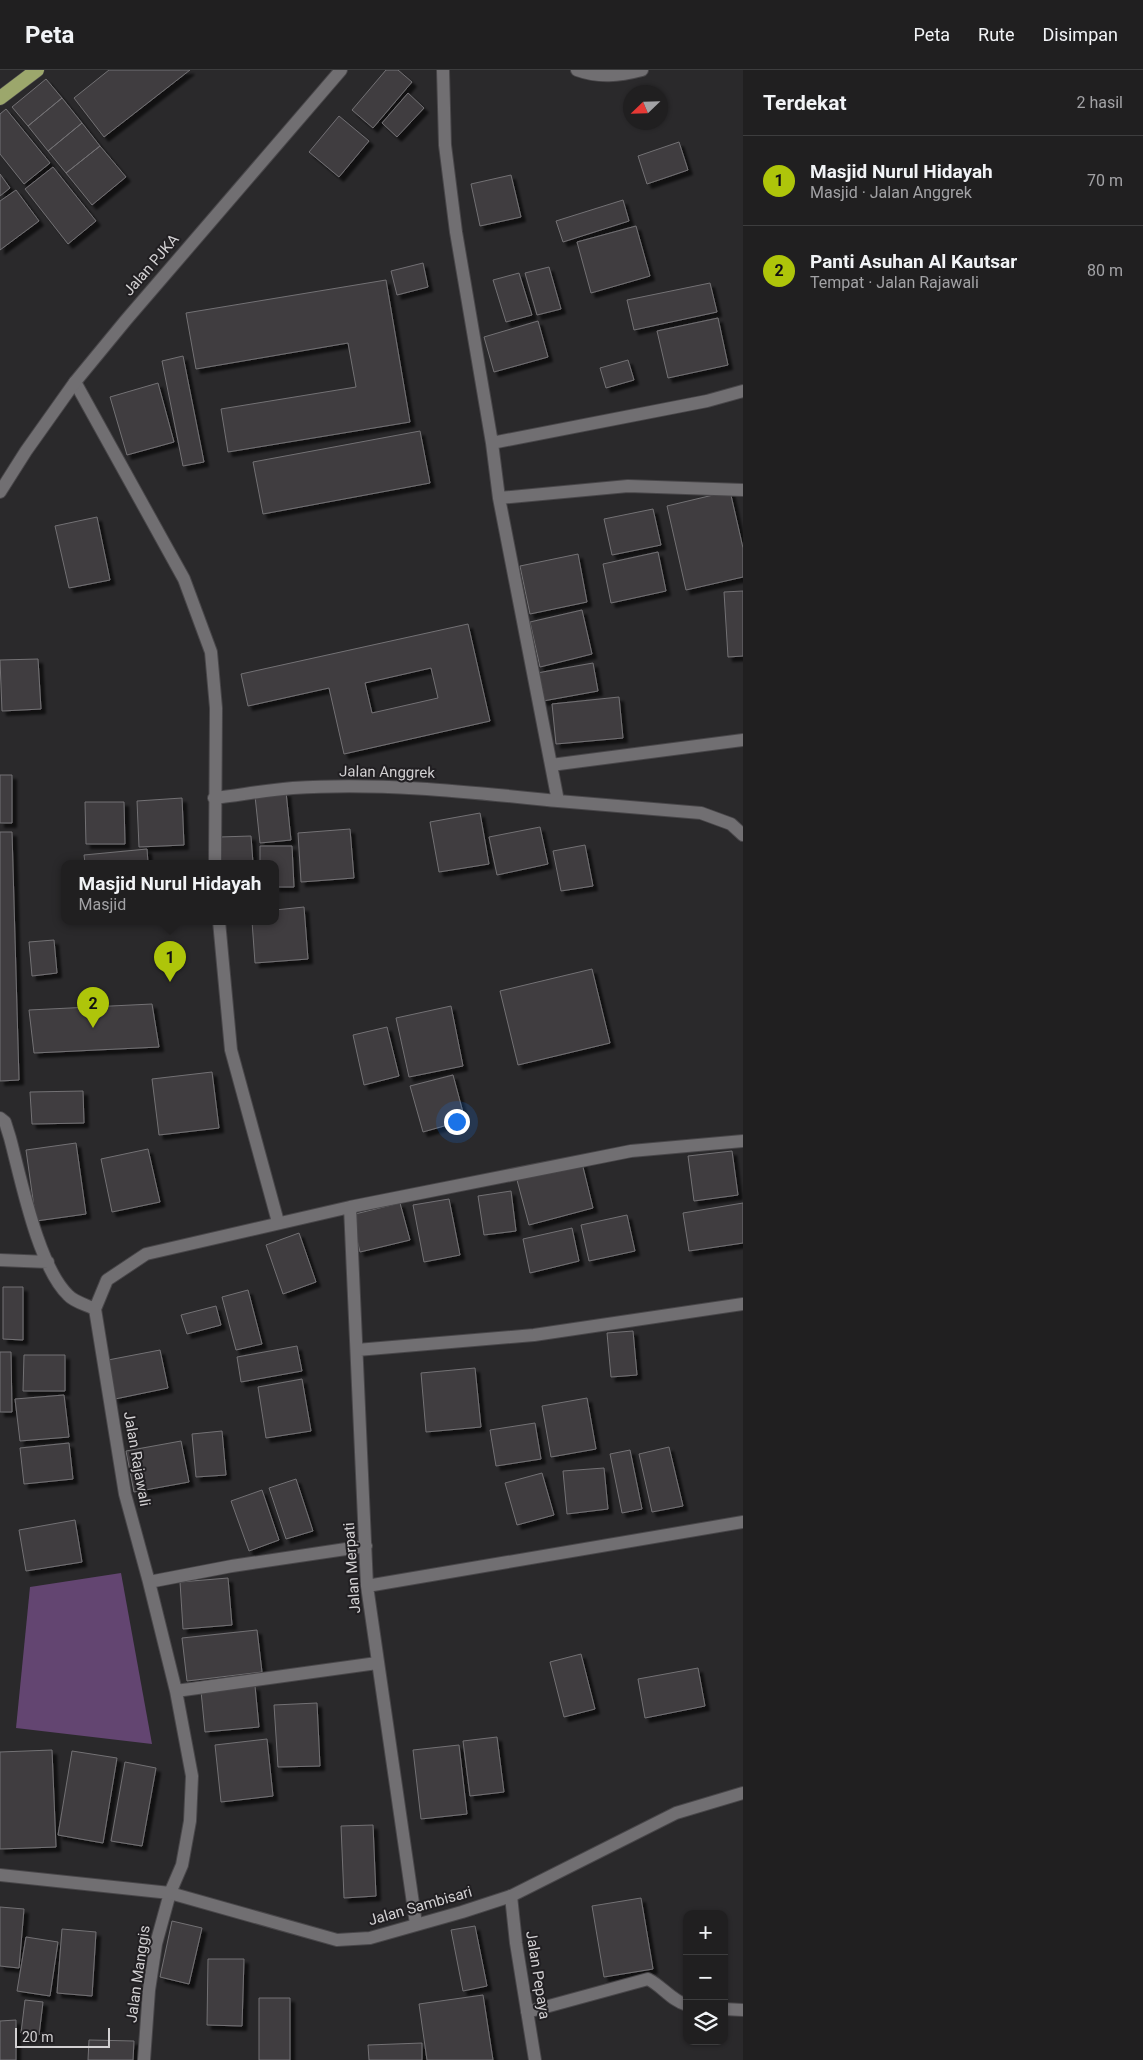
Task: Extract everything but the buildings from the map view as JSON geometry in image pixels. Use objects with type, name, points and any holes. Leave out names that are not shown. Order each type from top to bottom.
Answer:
[{"type":"highway","points":[[0,98],[36,70]]},
{"type":"street","name":"Jalan PJKA","points":[[0,492],[26,451],[75,382],[132,312],[341,70]]},
{"type":"street","points":[[443,70],[445,145],[455,223],[492,443],[499,498],[558,801]]},
{"type":"street","points":[[577,70],[594,76],[642,70]]},
{"type":"street","points":[[75,382],[184,579],[211,652],[216,708],[214,860]]},
{"type":"street","points":[[492,443],[714,400],[743,390]]},
{"type":"street","points":[[499,498],[628,486],[743,490]]},
{"type":"street","points":[[551,765],[743,740]]},
{"type":"street","name":"Jalan Anggrek","points":[[214,798],[293,788],[360,786],[434,789],[701,813],[731,824],[743,835]]},
{"type":"street","points":[[219,925],[231,1050],[278,1222]]},
{"type":"street","points":[[0,1118],[5,1122],[36,1233],[55,1282],[69,1297],[95,1309],[107,1280],[146,1254],[278,1222],[631,1151],[743,1141]]},
{"type":"street","name":"Jalan Merpati","points":[[350,1207],[368,1586],[377,1663],[416,1924]]},
{"type":"street","points":[[0,1260],[48,1262]]},
{"type":"street","points":[[357,1350],[534,1335],[743,1304]]},
{"type":"street","name":"Jalan Rajawali","points":[[95,1309],[124,1494],[149,1582],[176,1691],[192,1776],[189,1830],[182,1865],[170,1893]]},
{"type":"street","points":[[368,1586],[743,1522]]},
{"type":"street","points":[[149,1582],[232,1566],[366,1546]]},
{"type":"street","points":[[176,1691],[377,1663]]},
{"type":"street","name":"Jalan Sambisari","points":[[0,1875],[170,1893],[336,1940],[370,1938],[511,1896],[676,1813],[743,1792]]},
{"type":"street","name":"Jalan Manggis","points":[[144,2060],[149,1990],[156,1944],[170,1893]]},
{"type":"street","name":"Jalan Pepaya","points":[[511,1896],[535,2060]]},
{"type":"street","points":[[527,2012],[648,1979],[683,2003]]},
{"type":"street","points":[[728,2009],[743,2010]]},
{"type":"shaded area","points":[[121,1573],[152,1744],[16,1728],[30,1587]]},
{"type":"place","name":"Masjid Nurul Hidayah","points":[[170,982]]},
{"type":"place","name":"Panti Asuhan Al Kautsar","points":[[93,1028]]}]
